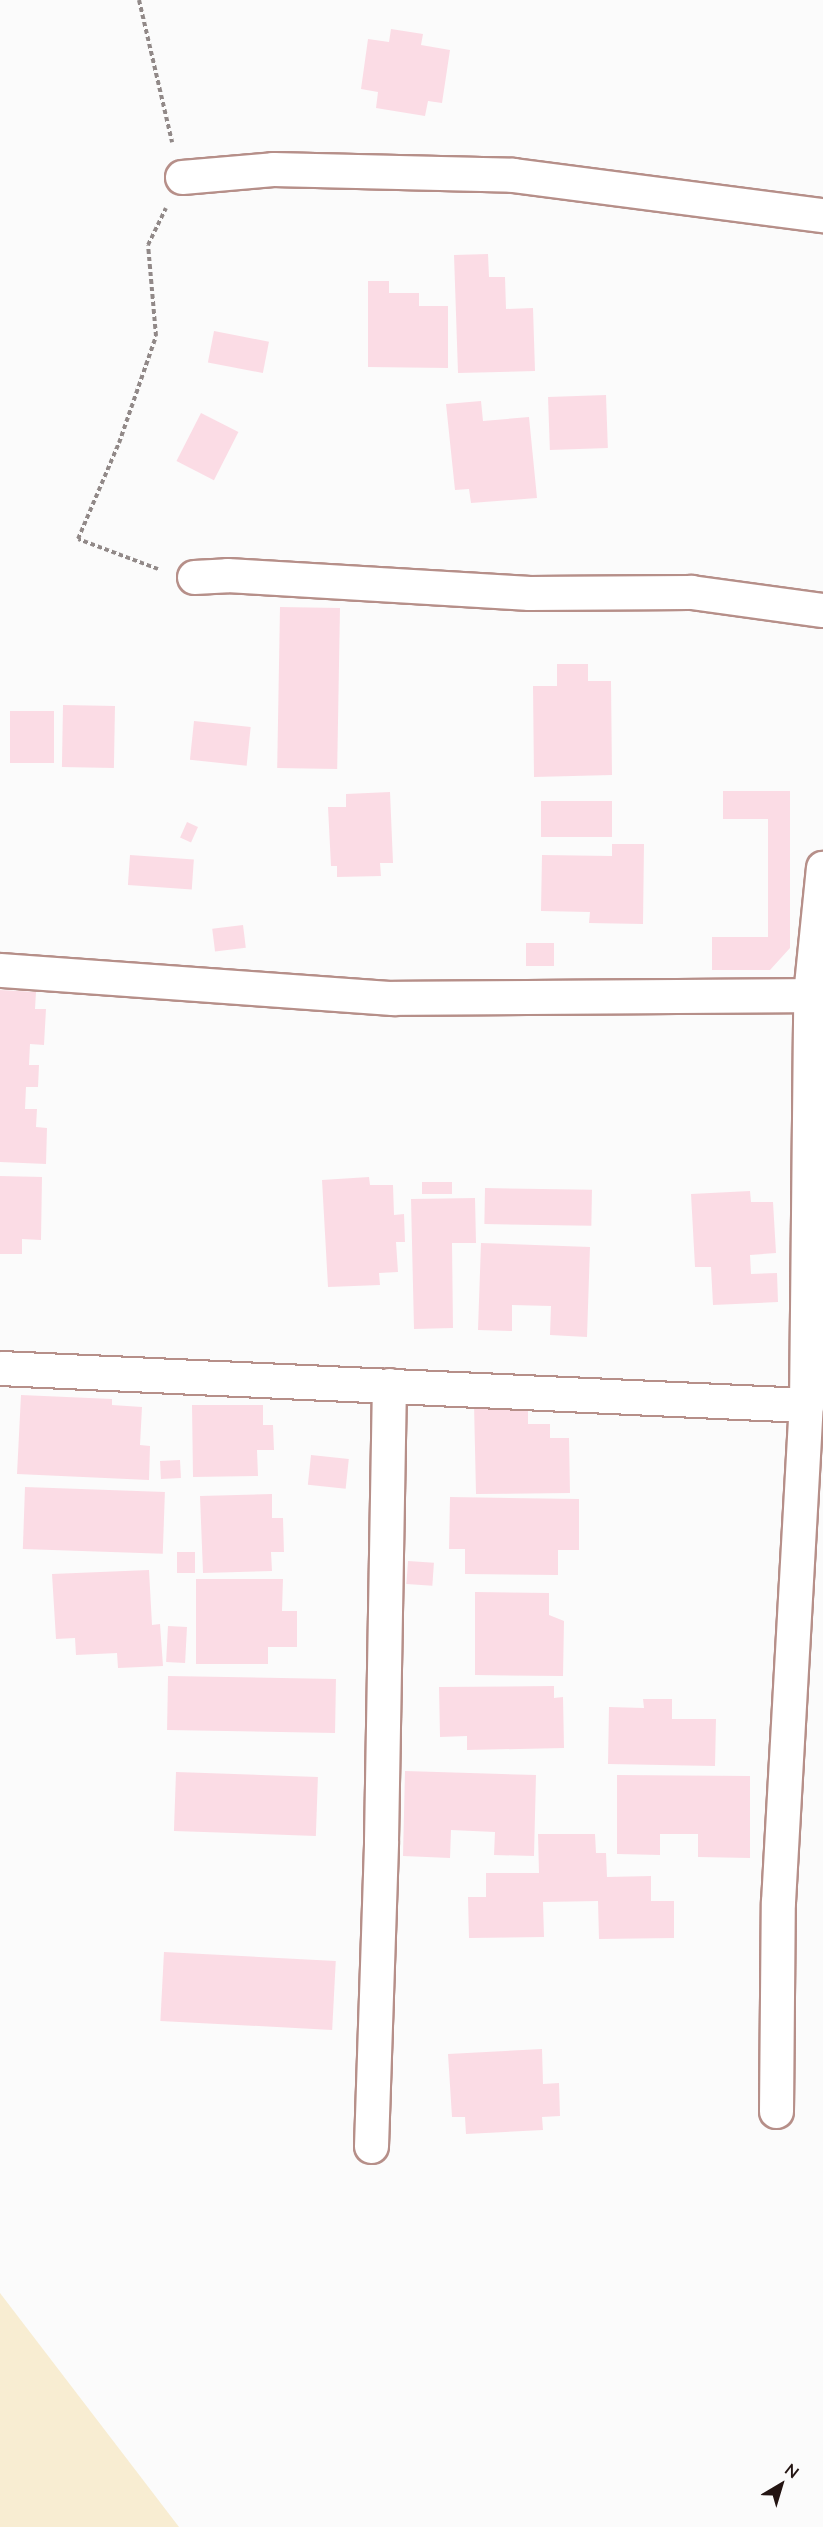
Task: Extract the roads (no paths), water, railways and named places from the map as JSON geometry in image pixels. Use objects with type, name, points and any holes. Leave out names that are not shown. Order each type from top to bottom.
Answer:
[{"type":"street","points":[[182,177],[273,169],[513,175],[823,215]]},
{"type":"street","points":[[194,576],[227,575],[528,593],[692,591],[823,610]]},
{"type":"street","points":[[777,2111],[778,1902],[806,1405],[816,1274],[810,995],[823,868]]},
{"type":"street","points":[[0,970],[393,998],[810,995]]},
{"type":"street","points":[[0,1368],[806,1405]]},
{"type":"street","points":[[371,2146],[381,1841],[389,1385]]}]
